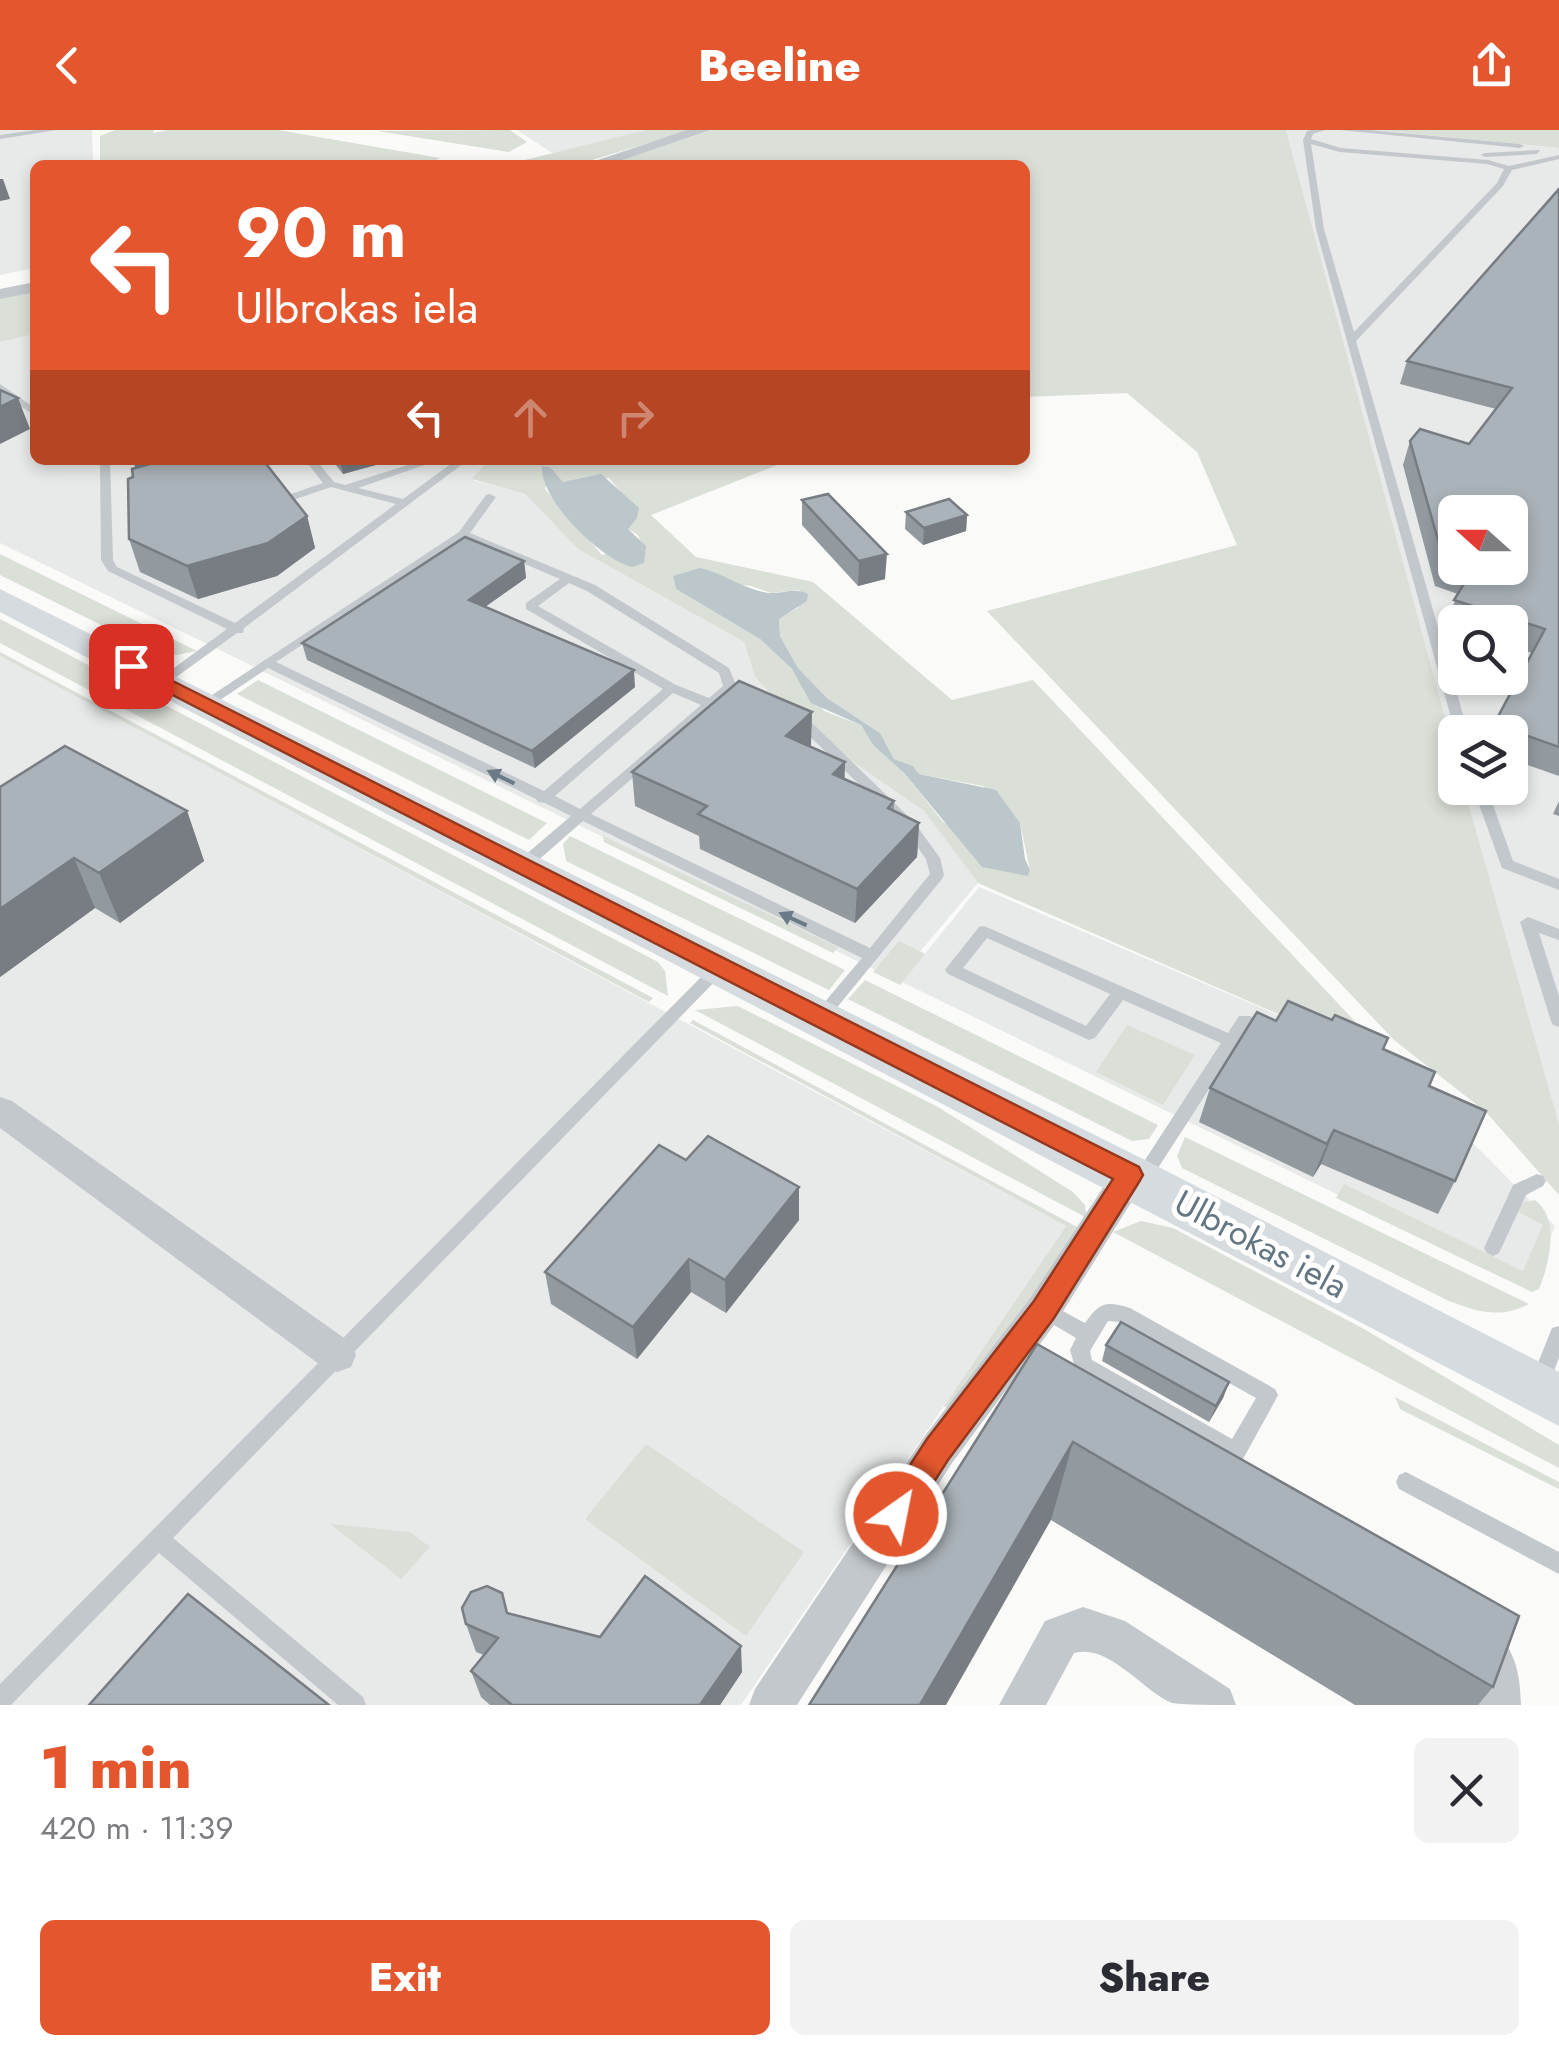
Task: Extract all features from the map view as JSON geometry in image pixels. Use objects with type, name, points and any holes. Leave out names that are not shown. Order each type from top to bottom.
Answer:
[{"type":"main road","name":"Ulbrokas iela","points":[[0,599],[1135,1178],[1548,1394]]},
{"type":"street","points":[[607,160],[703,130]]},
{"type":"street","points":[[0,294],[30,288]]},
{"type":"street","points":[[0,1110],[337,1355]]},
{"type":"street","points":[[771,1705],[938,1450],[1005,1364],[1135,1178]]},
{"type":"street","points":[[1005,1364],[1040,1386]]},
{"type":"street","points":[[1446,1626],[1479,1645],[1498,1669],[1498,1705]]},
{"type":"street","points":[[1021,1705],[1060,1636],[1082,1629],[1110,1636],[1214,1705]]},
{"type":"lane","points":[[0,138],[53,130]]},
{"type":"lane","points":[[1321,130],[1310,134],[1307,140],[1320,229],[1457,715]]},
{"type":"lane","points":[[1344,130],[1559,153]]},
{"type":"lane","points":[[1307,140],[1437,154],[1559,153]]},
{"type":"lane","points":[[1307,140],[1340,150],[1488,162],[1509,168],[1559,153]]},
{"type":"lane","points":[[1350,342],[1500,184],[1509,168]]},
{"type":"lane","points":[[0,388],[30,409]]},
{"type":"lane","points":[[106,465],[107,560],[112,569],[239,630]]},
{"type":"lane","points":[[314,465],[330,484],[404,503]]},
{"type":"lane","points":[[346,488],[418,465]]},
{"type":"lane","points":[[164,682],[239,630],[455,465]]},
{"type":"lane","points":[[281,484],[296,502],[330,484]]},
{"type":"lane","points":[[106,498],[120,497]]},
{"type":"lane","points":[[206,704],[463,534],[490,497]]},
{"type":"lane","points":[[463,534],[592,588],[725,671],[730,686],[760,700]]},
{"type":"lane","points":[[569,578],[530,606],[670,688],[711,704]]},
{"type":"lane","points":[[268,663],[872,956]]},
{"type":"lane","points":[[522,866],[730,686]]},
{"type":"lane","points":[[543,798],[670,688]]},
{"type":"lane","points":[[790,714],[805,720],[909,824],[933,858],[937,875],[820,1018]]},
{"type":"lane","points":[[1486,805],[1507,864],[1559,885]]},
{"type":"lane","points":[[1559,935],[1528,922],[1559,1021]]},
{"type":"lane","points":[[1120,992],[1089,1034],[952,970],[984,931],[1120,992],[1231,1042]]},
{"type":"lane","points":[[0,1700],[720,967]]},
{"type":"lane","points":[[1135,1178],[1245,1020]]},
{"type":"lane","points":[[1493,1248],[1519,1190],[1537,1181]]},
{"type":"lane","points":[[1044,1310],[1088,1335]]},
{"type":"lane","points":[[1103,1312],[1123,1314],[1268,1395],[1236,1452],[1083,1365],[1080,1350],[1088,1335],[1103,1312]]},
{"type":"lane","points":[[1548,1394],[1559,1334]]},
{"type":"lane","points":[[1406,1482],[1559,1563]]},
{"type":"lane","points":[[158,1539],[354,1705]]},
{"type":"shaded area","points":[[0,130],[92,130],[93,160],[30,160],[30,269],[0,275]]},
{"type":"shaded area","points":[[115,130],[278,130],[440,158],[100,160],[100,136]]},
{"type":"shaded area","points":[[510,130],[527,142],[509,152],[377,131]]},
{"type":"shaded area","points":[[517,130],[646,130],[554,154]]},
{"type":"shaded area","points":[[646,130],[692,130],[592,160],[525,160]]},
{"type":"shaded area","points":[[712,130],[1286,130],[1444,715],[1438,715],[1438,805],[1469,805],[1559,1124],[1559,1195],[1486,1112],[1394,1040],[987,611],[1237,545],[1197,452],[1127,393],[1030,397],[1030,160],[620,160]]},
{"type":"shaded area","points":[[1286,130],[1376,130],[1559,148],[1559,1124],[1469,805],[1528,805],[1528,715],[1444,715],[1439,695],[1528,695],[1528,605],[1438,605],[1438,691]]},
{"type":"shaded area","points":[[1376,130],[1559,130],[1559,148]]},
{"type":"shaded area","points":[[30,292],[30,335],[0,342],[0,298]]},
{"type":"shaded area","points":[[30,335],[30,465],[485,465],[473,480],[525,494],[578,549],[744,642],[755,677],[801,726],[924,811],[978,883],[896,980],[0,543],[0,342]]},
{"type":"shaded area","points":[[485,465],[777,465],[651,515],[696,557],[813,582],[952,700],[1033,680],[1397,1066],[978,883],[924,811],[801,726],[755,677],[744,642],[578,549],[525,494],[472,479]],"holes":[[[551,468],[563,482],[609,478],[628,508],[628,529],[641,542],[602,555],[545,489]],[[673,576],[751,586],[771,593],[804,593],[798,608],[779,618],[780,636],[798,668],[827,698],[880,733],[894,759],[913,766],[919,774],[983,786],[1020,823],[1030,870],[943,822],[904,773],[873,745],[861,725],[824,711],[792,669],[760,639],[676,589]]]},
{"type":"shaded area","points":[[542,466],[551,468],[563,482],[601,474],[639,508],[628,529],[646,546],[644,563],[632,567],[588,540],[551,495]]},
{"type":"shaded area","points":[[0,554],[197,651],[166,657],[0,575]]},
{"type":"shaded area","points":[[700,568],[760,591],[808,594],[807,601],[779,619],[780,636],[798,668],[827,698],[880,733],[894,759],[913,766],[919,774],[996,790],[1020,823],[1028,876],[982,867],[904,773],[873,745],[861,725],[811,703],[792,669],[760,639],[676,589],[673,576]]},
{"type":"shaded area","points":[[0,619],[658,962],[665,971],[668,996],[0,643]]},
{"type":"shaded area","points":[[0,652],[653,998],[649,1002],[0,656]]},
{"type":"shaded area","points":[[0,656],[1066,1226],[741,1705],[0,1705]]},
{"type":"shaded area","points":[[258,680],[547,823],[529,840],[237,694]]},
{"type":"shaded area","points":[[570,836],[845,970],[829,990],[566,861],[563,844]]},
{"type":"shaded area","points":[[603,836],[838,947],[833,953],[604,842]]},
{"type":"shaded area","points":[[979,887],[1397,1066],[1555,1226],[1529,1288],[902,982]]},
{"type":"shaded area","points":[[899,941],[925,954],[900,985],[873,972]]},
{"type":"shaded area","points":[[865,980],[1158,1125],[1149,1139],[1132,1141],[848,999]]},
{"type":"shaded area","points":[[738,1006],[938,1107],[1073,1192],[1085,1205],[1087,1218],[695,1010]]},
{"type":"shaded area","points":[[693,1020],[1079,1228],[950,1410],[944,1406],[1066,1226],[690,1023]]},
{"type":"shaded area","points":[[1127,1025],[1195,1055],[1163,1105],[1096,1072]]},
{"type":"shaded area","points":[[1185,1137],[1529,1304],[1489,1312],[1449,1301],[1182,1168],[1177,1156]]},
{"type":"shaded area","points":[[1344,1184],[1523,1271],[1543,1225],[1520,1213],[1517,1207],[1535,1200],[1543,1208],[1550,1228],[1547,1265],[1539,1289],[1532,1292],[1336,1198]]},
{"type":"shaded area","points":[[1141,1221],[1173,1228],[1364,1329],[1559,1445],[1559,1468],[1113,1232]]},
{"type":"shaded area","points":[[1395,1397],[1559,1482],[1559,1489],[1400,1409]]},
{"type":"shaded area","points":[[646,1444],[804,1552],[746,1636],[585,1519]]},
{"type":"shaded area","points":[[330,1524],[410,1532],[430,1547],[401,1579]]},
{"type":"building","points":[[1559,189],[1559,747],[1528,736],[1528,715],[1499,715],[1510,695],[1528,695],[1528,661],[1545,629],[1528,624],[1528,605],[1470,605],[1454,600],[1463,585],[1528,585],[1528,495],[1438,495],[1438,540],[1410,441],[1420,429],[1469,444],[1512,388],[1407,361]]},
{"type":"building","points":[[0,390],[18,398],[0,407]]},
{"type":"building","points":[[146,465],[267,465],[307,516],[268,543],[187,566],[129,539],[128,479],[133,477],[132,469]]},
{"type":"building","points":[[828,494],[887,554],[859,561],[802,500]]},
{"type":"building","points":[[949,499],[967,515],[924,528],[906,512]]},
{"type":"building","points":[[465,537],[524,561],[469,600],[634,670],[532,751],[302,643]]},
{"type":"building","points":[[739,681],[812,712],[786,736],[845,762],[833,774],[894,801],[888,808],[919,823],[857,889],[698,814],[707,806],[632,772]]},
{"type":"building","points":[[65,746],[187,811],[99,873],[74,858],[0,909],[0,787]]},
{"type":"building","points":[[1288,1001],[1332,1020],[1335,1015],[1388,1038],[1383,1049],[1435,1072],[1429,1086],[1486,1111],[1455,1181],[1334,1130],[1327,1144],[1210,1088],[1257,1012],[1276,1021]]},
{"type":"building","points":[[708,1136],[799,1187],[725,1280],[689,1259],[633,1327],[545,1272],[659,1145],[686,1160]]},
{"type":"building","points":[[1121,1322],[1229,1382],[1216,1406],[1106,1345]]},
{"type":"building","points":[[1037,1344],[1519,1616],[1493,1687],[1073,1442],[920,1705],[809,1705]]},
{"type":"building","points":[[645,1576],[741,1646],[700,1705],[512,1705],[471,1671],[498,1638],[466,1624],[462,1608],[471,1592],[487,1586],[502,1593],[507,1613],[600,1637]]},
{"type":"building","points":[[188,1594],[329,1705],[89,1705]]},
{"type":"route","points":[[131,666],[1130,1175],[1044,1310],[938,1450],[896,1514]]}]
